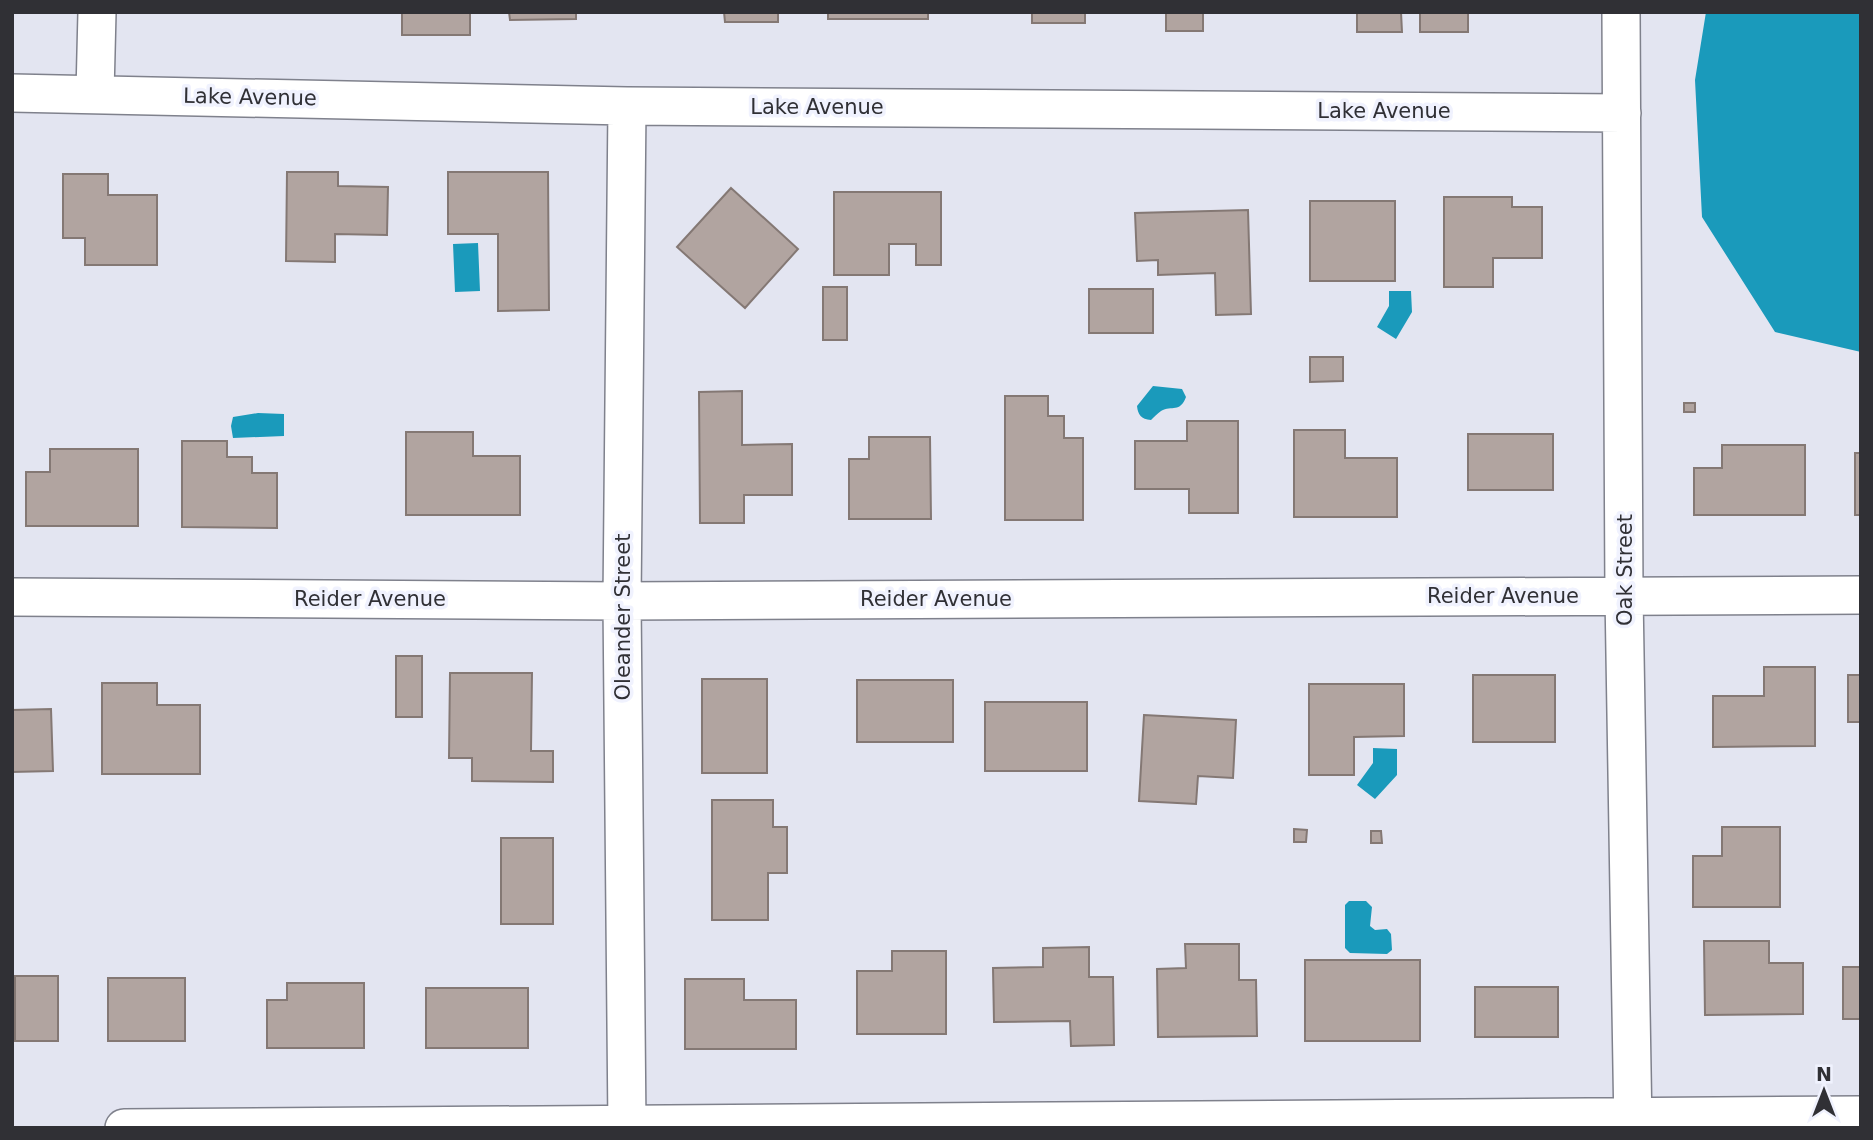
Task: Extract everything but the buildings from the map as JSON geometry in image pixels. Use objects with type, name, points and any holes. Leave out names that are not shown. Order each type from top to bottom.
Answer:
[{"type":"street","points":[[94,93],[97,12]]},
{"type":"street","name":"Oak Street","points":[[1621,12],[1625,595],[1633,1122]]},
{"type":"street","name":"Lake Avenue","points":[[12,93],[627,106],[1622,113]]},
{"type":"street","name":"Oleander Street","points":[[627,106],[622,601],[627,1125]]},
{"type":"street","name":"Reider Avenue","points":[[12,597],[622,601],[1861,595]]},
{"type":"street","points":[[124,1128],[1633,1122],[1861,1115]]},
{"type":"water","points":[[1706,12],[1861,12],[1861,352],[1775,332],[1702,217],[1695,80]]},
{"type":"water","points":[[478,243],[480,291],[455,292],[453,244]]},
{"type":"water","points":[[1389,291],[1411,291],[1412,312],[1396,339],[1377,327],[1389,306]]},
{"type":"water","points":[[1153,386],[1182,389],[1186,397],[1184,402],[1178,407],[1161,411],[1151,420],[1142,418],[1137,406]]},
{"type":"water","points":[[258,413],[284,414],[284,436],[233,438],[233,417]]},
{"type":"water","points":[[1373,748],[1397,749],[1397,775],[1375,799],[1357,785],[1373,763]]},
{"type":"water","points":[[1349,901],[1366,901],[1372,907],[1370,926],[1375,930],[1387,929],[1391,934],[1392,950],[1387,954],[1350,953],[1345,948],[1345,905]]}]
